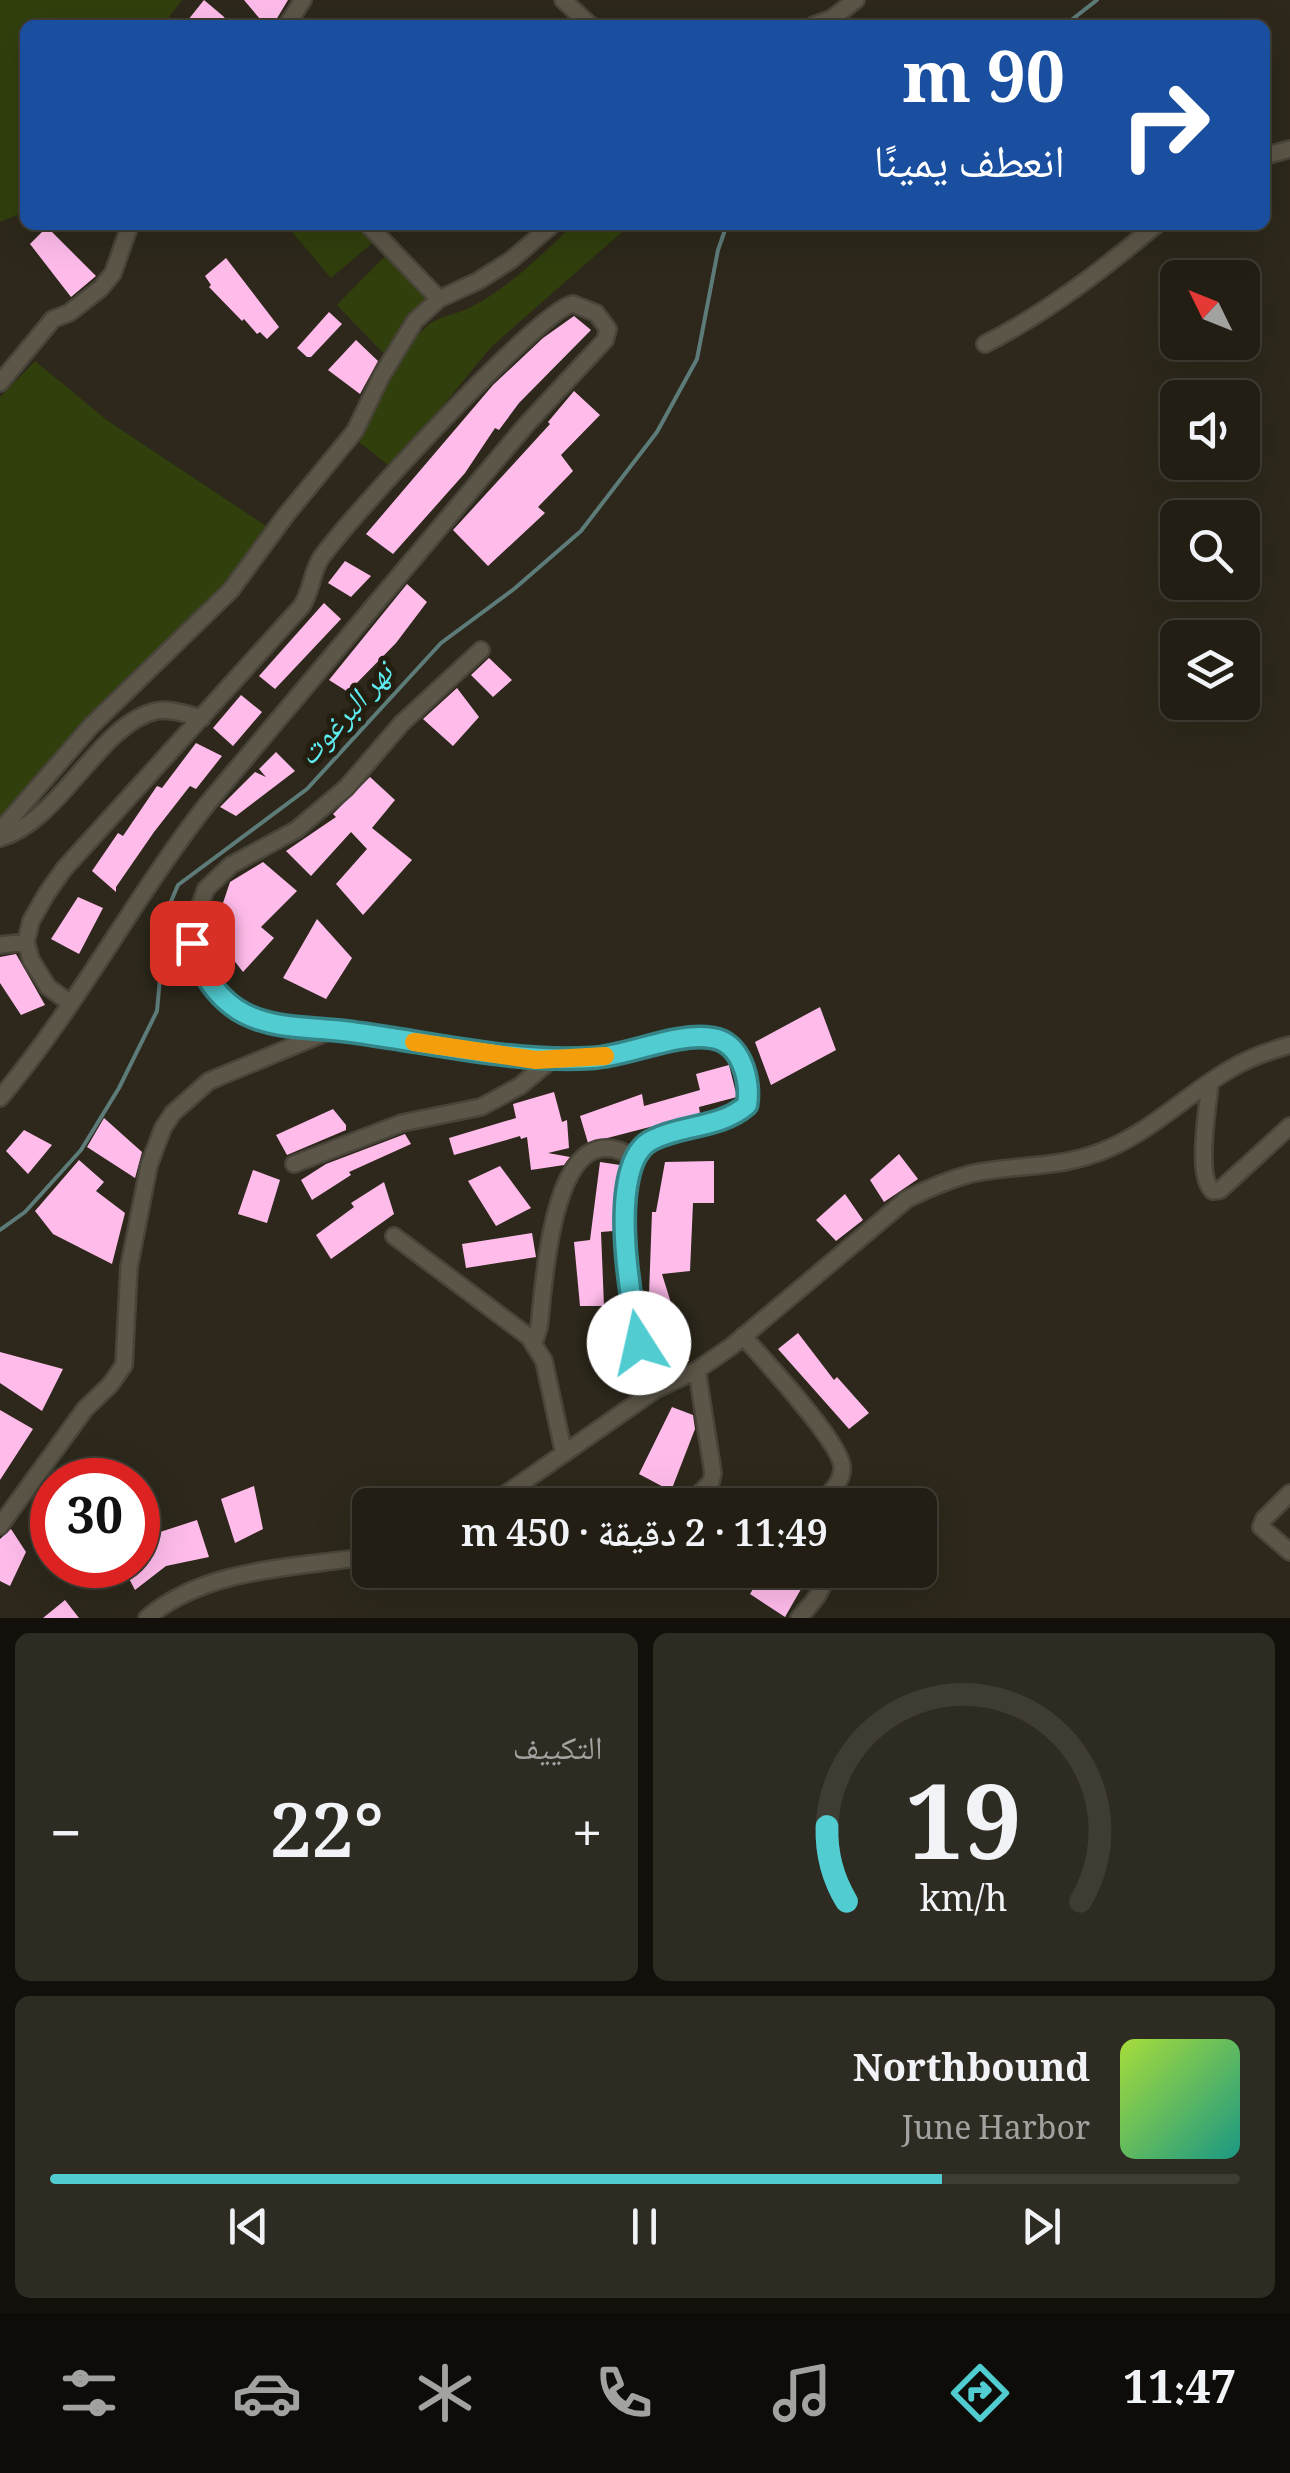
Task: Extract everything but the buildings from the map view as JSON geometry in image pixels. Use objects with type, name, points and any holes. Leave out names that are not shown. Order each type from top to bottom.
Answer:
[{"type":"street","points":[[563,0],[585,20]]},
{"type":"street","points":[[828,20],[856,0]]},
{"type":"street","points":[[0,384],[53,319],[69,313],[101,288],[112,272],[128,230]]},
{"type":"street","points":[[373,230],[440,299]]},
{"type":"street","points":[[0,835],[91,726],[231,590],[355,431],[415,321],[440,299],[511,260],[546,230]]},
{"type":"street","points":[[985,344],[1020,326],[1097,274],[1150,230]]},
{"type":"street","points":[[0,1098],[70,1003],[176,844],[208,803],[514,440],[604,340],[608,329],[596,312],[573,304],[555,310],[474,387],[322,556],[305,602],[64,869],[31,922],[26,942],[48,987],[70,1003]]},
{"type":"street","points":[[481,650],[402,722],[346,788],[296,830],[231,865],[206,890],[196,916],[192,943],[199,965],[219,996],[246,1014],[281,1025],[536,1060],[598,1058],[688,1039],[713,1038],[727,1044],[737,1054],[750,1087],[747,1105],[712,1124],[653,1139],[634,1158],[626,1194],[626,1271],[639,1343],[656,1390]]},
{"type":"street","points":[[0,835],[32,823],[134,721],[167,710],[202,718]]},
{"type":"street","points":[[0,945],[26,942]]},
{"type":"street","points":[[0,1526],[85,1409],[122,1372],[129,1267],[150,1165],[163,1128],[174,1112],[210,1081],[333,1030]]},
{"type":"street","points":[[515,1488],[656,1390],[697,1370],[907,1200],[936,1185],[972,1174],[1071,1163],[1135,1134],[1210,1083],[1265,1052],[1290,1045]]},
{"type":"street","points":[[294,1164],[402,1124],[481,1107],[520,1086],[552,1060]]},
{"type":"street","points":[[1210,1083],[1202,1167],[1207,1186],[1213,1192],[1234,1178],[1290,1126]]},
{"type":"street","points":[[534,1343],[555,1214],[572,1169],[589,1152],[605,1147],[619,1148],[634,1158]]},
{"type":"street","points":[[394,1236],[534,1343],[548,1374],[564,1454]]},
{"type":"street","points":[[743,1336],[804,1406],[836,1452],[842,1465],[840,1478],[833,1488]]},
{"type":"street","points":[[697,1370],[712,1473],[705,1488]]},
{"type":"street","points":[[1290,1494],[1264,1519],[1261,1527],[1290,1552]]},
{"type":"street","points":[[147,1618],[180,1597],[216,1582],[352,1559]]},
{"type":"street","points":[[799,1618],[822,1588]]},
{"type":"green space","points":[[0,0],[182,0],[167,20],[20,20],[20,214],[0,222]]},
{"type":"green space","points":[[290,230],[368,230],[377,239],[331,278]]},
{"type":"green space","points":[[568,230],[624,230],[491,347],[392,468],[359,442],[396,367],[426,327],[469,308],[524,270]]},
{"type":"green space","points":[[389,252],[428,296],[386,356],[337,305]]},
{"type":"green space","points":[[35,361],[108,421],[269,528],[208,605],[95,713],[0,818],[0,397]]},
{"type":"waterway","name":"نهر البرغوت","points":[[1071,20],[1097,0]]},
{"type":"waterway","name":"نهر البرغوت","points":[[0,1230],[25,1212],[81,1150],[119,1088],[157,1011],[166,913],[178,885],[307,789],[441,643],[514,589],[581,531],[657,432],[697,359],[725,230]]},
{"type":"slow traffic","points":[[414,1042],[536,1060],[605,1056]]},
{"type":"route","points":[[192,943],[199,965],[219,996],[246,1014],[281,1025],[342,1030],[536,1060],[598,1058],[688,1039],[713,1038],[727,1044],[737,1054],[750,1087],[747,1105],[712,1124],[653,1139],[633,1159],[626,1194],[626,1271],[639,1343]]}]
